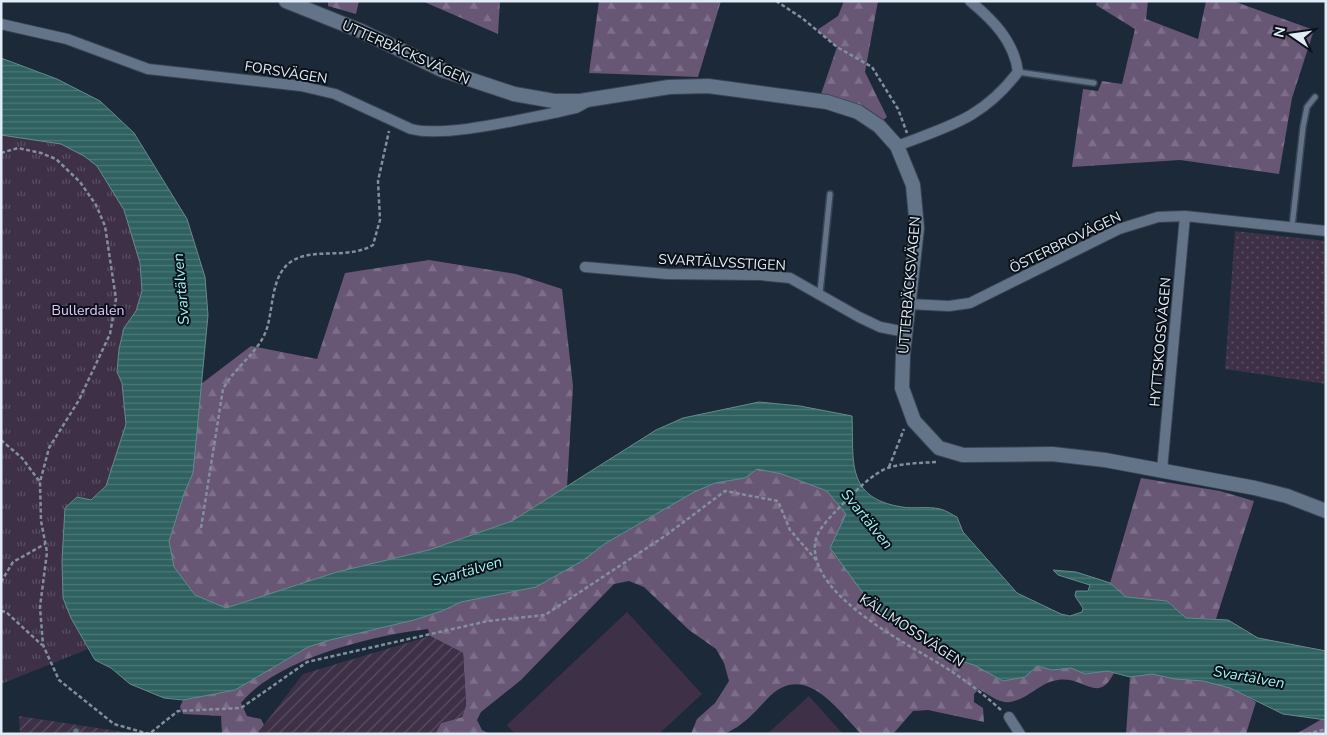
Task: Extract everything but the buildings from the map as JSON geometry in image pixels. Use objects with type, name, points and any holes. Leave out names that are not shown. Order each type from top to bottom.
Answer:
[{"type":"street","name":"UTTERBÄCKSVÄGEN","points":[[286,1],[362,31],[442,70],[514,94],[554,101],[591,99],[669,87],[708,86],[764,92],[827,102],[858,112],[903,144],[913,185],[917,228],[905,332],[902,388],[914,421],[938,448],[963,456],[1052,454],[1162,470],[1287,496],[1326,511]]},
{"type":"street","points":[[903,144],[973,116],[997,98],[1018,72],[1016,58],[1005,36],[970,1]]},
{"type":"street","name":"FORSVÄGEN","points":[[1,24],[67,39],[148,69],[301,86],[335,94],[392,120],[424,132],[444,131],[559,112],[576,108],[591,99]]},
{"type":"street","name":"ÖSTERBROVÄGEN","points":[[908,304],[949,306],[970,303],[1119,229],[1158,217],[1185,216],[1326,231]]},
{"type":"street","name":"HYTTSKOGSVÄGEN","points":[[1162,470],[1185,216]]},
{"type":"street","name":"SVARTÄLVSSTIGEN","points":[[585,267],[667,274],[761,275],[790,278],[880,327],[905,332]]},
{"type":"street","points":[[1009,716],[1020,734]]},
{"type":"lane","points":[[1018,72],[1094,83]]},
{"type":"lane","points":[[1292,227],[1303,127],[1307,107],[1315,97]]},
{"type":"lane","points":[[820,293],[830,194]]},
{"type":"path","points":[[776,1],[802,18],[837,47],[872,67],[898,109],[903,144]]},
{"type":"path","points":[[201,528],[223,389],[228,380],[264,336],[270,320],[276,284],[282,271],[292,261],[308,256],[364,251],[373,245],[380,220],[378,181],[392,120]]},
{"type":"path","points":[[1,152],[18,148],[41,153],[56,159],[80,182],[96,205],[105,226],[116,299],[110,334],[79,400],[50,448],[40,482],[41,521],[46,552],[40,606],[42,645]]},
{"type":"path","points":[[911,411],[889,467],[938,461]]},
{"type":"path","points":[[1,440],[22,458],[40,482]]},
{"type":"path","name":"KÄLLMOSSVÄGEN","points":[[889,467],[872,479],[837,511],[820,530],[815,541],[818,562],[835,591],[858,613],[952,671],[1009,716]]},
{"type":"path","points":[[1,611],[6,612],[42,645],[59,680],[114,724],[150,734],[178,711],[240,708],[307,662],[488,621],[545,615],[665,536],[725,491],[778,502],[790,530],[818,562]]},
{"type":"path","points":[[1,582],[13,562],[45,544]]},
{"type":"path","points":[[1307,734],[1326,729]]},
{"type":"green space","points":[[328,1],[359,1],[356,14],[328,6]]},
{"type":"green space","points":[[422,1],[500,1],[498,34]]},
{"type":"green space","points":[[599,1],[721,1],[698,77],[589,73]]},
{"type":"green space","points":[[844,1],[878,1],[865,72],[887,117],[878,124],[819,100],[837,47],[817,30],[838,16]]},
{"type":"green space","points":[[1097,1],[1148,1],[1146,19],[1198,39],[1206,1],[1233,1],[1314,30],[1292,98],[1279,174],[1180,160],[1072,167],[1083,89],[1098,91],[1102,81],[1122,84],[1135,29],[1096,5]]},
{"type":"green space","name":"Bullerdalen","points":[[61,115],[159,205],[93,647],[1,684],[1,133]]},
{"type":"green space","points":[[1235,231],[1326,241],[1326,384],[1225,369]]},
{"type":"green space","points":[[429,260],[516,274],[562,289],[573,386],[567,487],[512,521],[429,550],[337,572],[226,608],[195,595],[174,567],[169,541],[193,473],[201,384],[251,346],[317,359],[345,273]]},
{"type":"green space","points":[[757,469],[782,474],[827,491],[847,514],[830,548],[896,624],[948,657],[974,665],[1003,681],[1025,677],[1036,666],[1052,670],[1071,668],[1085,674],[1107,671],[1114,673],[1102,687],[1096,688],[1067,680],[1058,680],[1046,684],[1023,698],[1010,702],[998,700],[979,689],[974,694],[974,702],[983,708],[984,722],[928,710],[913,711],[893,734],[861,734],[830,701],[818,692],[806,686],[793,684],[780,688],[738,727],[726,733],[691,734],[697,719],[715,703],[729,681],[724,663],[716,649],[689,630],[644,587],[629,581],[614,584],[521,680],[481,712],[477,720],[482,730],[490,734],[435,734],[441,723],[462,717],[466,705],[463,653],[430,636],[428,629],[354,643],[301,662],[277,674],[257,687],[241,703],[247,716],[261,719],[264,725],[257,734],[222,734],[221,716],[183,714],[180,707],[183,700],[235,690],[308,647],[414,620],[442,611],[461,602],[536,587],[582,561],[606,543],[694,492],[715,483],[744,478]]},
{"type":"green space","points":[[1141,478],[1220,491],[1254,501],[1216,619],[1186,618],[1167,601],[1126,597],[1110,583]]},
{"type":"green space","points":[[627,612],[702,694],[659,734],[515,734],[507,725]]},
{"type":"green space","points":[[430,636],[463,653],[466,705],[462,717],[441,723],[435,734],[257,734],[303,674]]},
{"type":"green space","points":[[1152,674],[1220,684],[1236,690],[1256,702],[1246,734],[1126,734],[1130,677]]},
{"type":"green space","points":[[809,696],[843,734],[767,734]]},
{"type":"green space","points":[[19,716],[136,734],[20,734]]},
{"type":"green space","points":[[1322,719],[1326,720],[1326,734],[1296,734]]},
{"type":"water","name":"Svartälven","points":[[1,58],[57,79],[100,101],[134,133],[187,219],[205,277],[208,315],[193,473],[169,541],[174,567],[195,595],[226,608],[337,572],[429,550],[512,521],[656,430],[683,418],[759,402],[800,406],[852,416],[856,475],[870,495],[884,502],[902,507],[935,508],[944,510],[957,517],[963,532],[1017,593],[1061,614],[1070,616],[1082,612],[1083,608],[1075,596],[1076,591],[1088,591],[1090,585],[1058,575],[1053,570],[1076,572],[1110,583],[1126,597],[1167,601],[1186,618],[1228,620],[1258,638],[1326,651],[1326,720],[1283,714],[1230,688],[1203,681],[1175,679],[1152,674],[1130,677],[1107,671],[1085,674],[1071,668],[1052,670],[1037,666],[1025,677],[1003,681],[974,665],[948,657],[896,624],[871,604],[830,548],[846,514],[827,491],[782,474],[757,469],[745,478],[715,483],[694,492],[606,543],[582,561],[536,587],[461,602],[442,611],[414,620],[308,647],[235,690],[183,700],[164,698],[130,684],[111,668],[95,660],[71,618],[63,598],[62,560],[65,508],[77,497],[91,500],[106,486],[126,424],[122,383],[117,372],[119,349],[124,328],[136,311],[142,291],[140,263],[124,210],[97,166],[84,156],[61,144],[1,135]]}]
